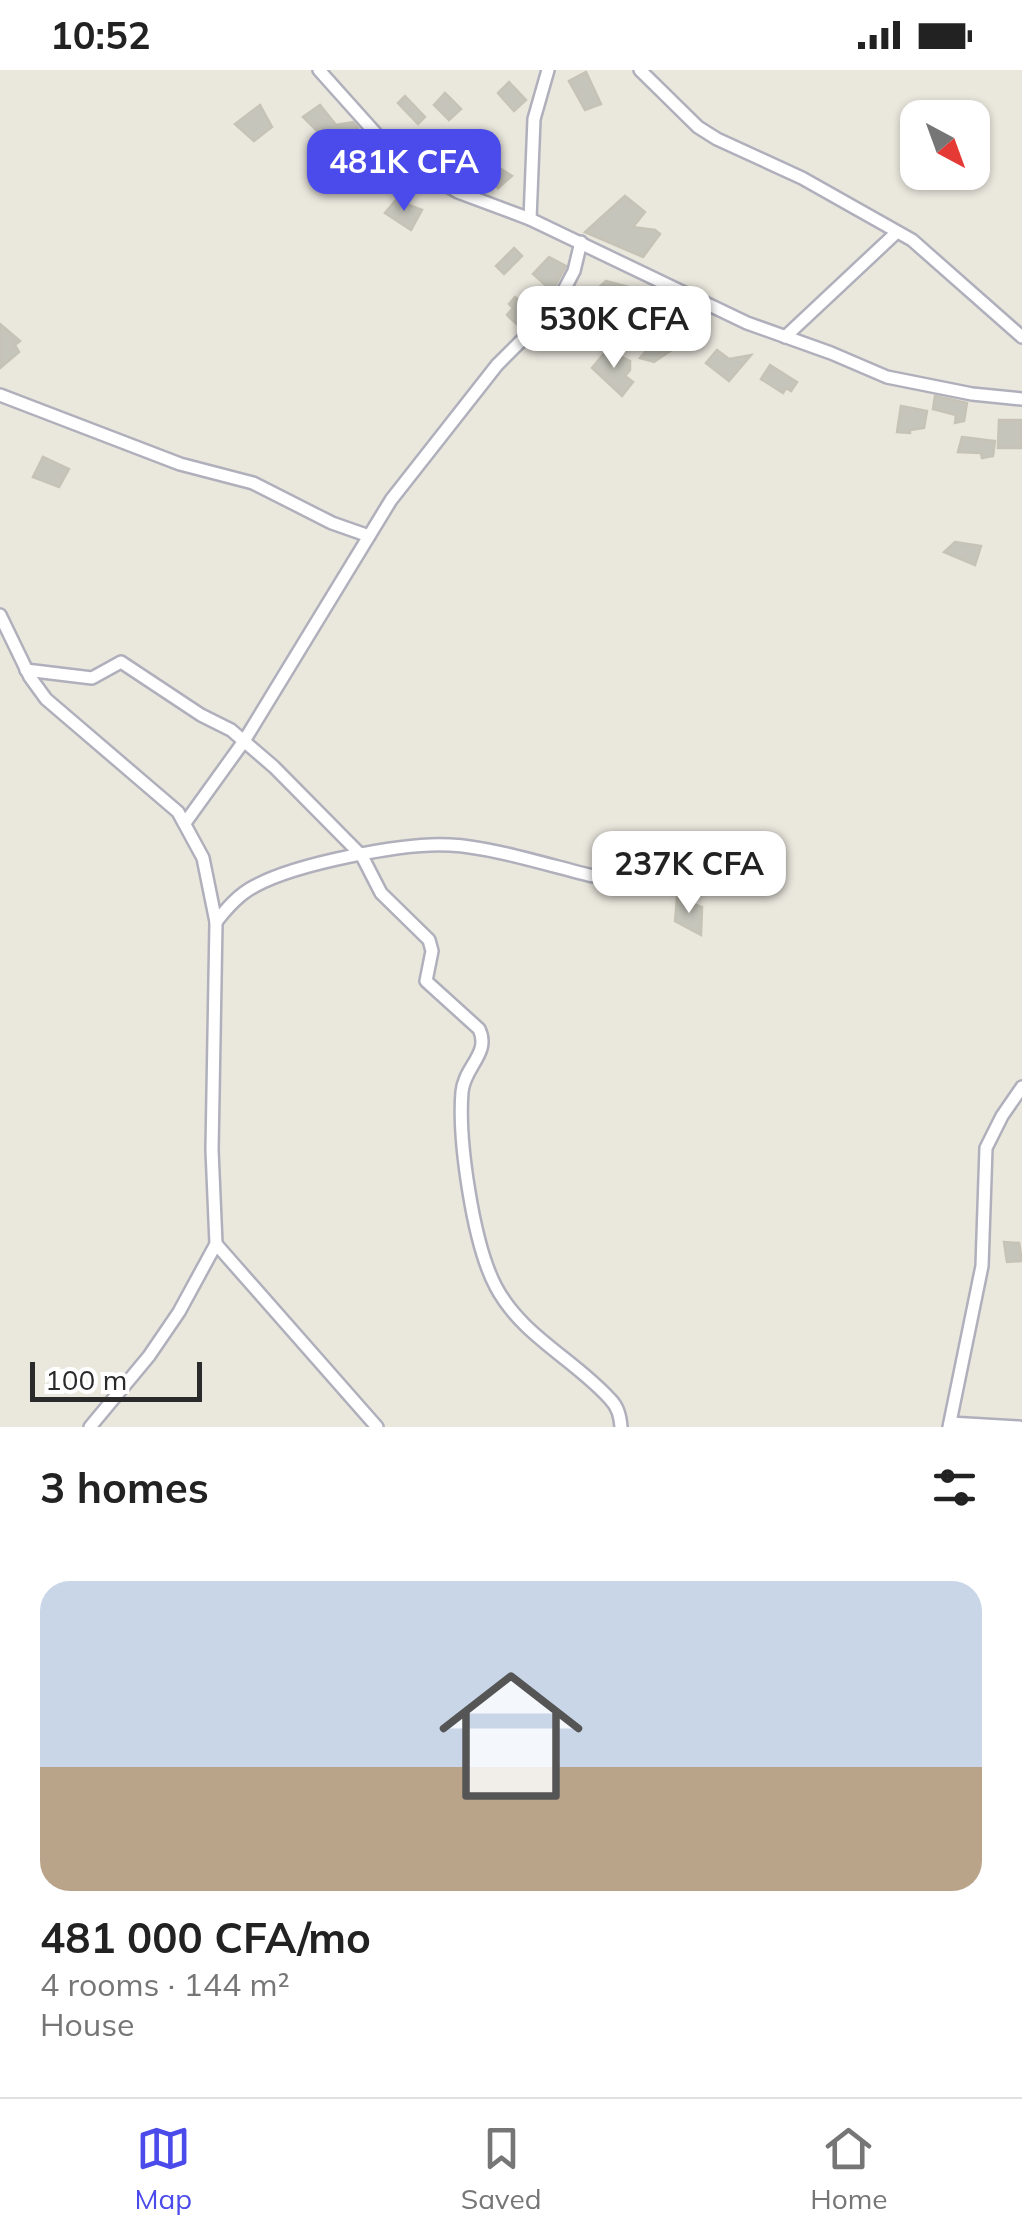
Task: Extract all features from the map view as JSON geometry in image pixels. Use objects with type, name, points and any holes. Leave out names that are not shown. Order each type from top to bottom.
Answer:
[{"type":"street","points":[[320,70],[396,156],[458,192],[581,242],[747,323],[887,377],[958,392],[1022,399]]},
{"type":"street","points":[[530,219],[534,119],[548,70]]},
{"type":"street","points":[[640,70],[686,116],[717,139],[802,178],[927,252],[1022,337]]},
{"type":"street","points":[[785,337],[898,232]]},
{"type":"street","points":[[185,822],[244,741],[391,500],[497,366],[555,307],[574,271],[581,242]]},
{"type":"street","points":[[0,395],[180,464],[253,482],[332,523],[369,536]]},
{"type":"street","points":[[0,615],[26,670],[46,699],[161,795],[185,822],[202,858],[216,922],[212,1150],[216,1244],[179,1312],[90,1427]]},
{"type":"street","points":[[26,670],[92,678],[121,662],[244,741],[362,856],[381,892],[432,945],[426,982],[479,1029],[483,1038],[483,1049],[463,1085],[461,1112],[480,1244],[495,1286],[531,1330],[611,1400],[621,1427]]},
{"type":"street","points":[[216,922],[231,903],[278,875],[393,848],[450,845],[593,876]]},
{"type":"street","points":[[1019,1427],[949,1425],[982,1266],[986,1148],[1022,1088]]},
{"type":"street","points":[[216,1244],[377,1427]]},
{"type":"building","points":[[586,72],[601,104],[585,110],[569,81]]},
{"type":"building","points":[[509,82],[526,100],[514,111],[498,93]]},
{"type":"building","points":[[445,93],[461,109],[449,120],[434,105]]},
{"type":"building","points":[[405,96],[425,117],[418,124],[398,103]]},
{"type":"building","points":[[260,105],[272,127],[254,141],[235,124]]},
{"type":"building","points":[[320,105],[336,125],[353,122],[358,128],[336,150],[303,117]]},
{"type":"building","points":[[492,163],[512,176],[498,188],[485,176]]},
{"type":"building","points":[[625,196],[645,212],[633,227],[660,234],[643,257],[585,232]]},
{"type":"building","points":[[396,200],[422,210],[411,230],[385,213]]},
{"type":"building","points":[[514,248],[522,256],[504,274],[496,266]]},
{"type":"building","points":[[549,257],[566,266],[552,291],[533,274]]},
{"type":"building","points":[[606,281],[632,288],[614,311],[593,293]]},
{"type":"building","points":[[515,297],[534,314],[521,328],[507,315]]},
{"type":"building","points":[[628,311],[670,336],[679,326],[703,337],[682,343],[654,362],[640,358],[653,343],[635,331]]},
{"type":"building","points":[[0,324],[20,341],[15,345],[19,352],[0,368]]},
{"type":"building","points":[[607,350],[630,361],[625,376],[633,382],[622,396],[592,368]]},
{"type":"building","points":[[717,350],[729,359],[751,355],[729,381],[706,363]]},
{"type":"building","points":[[770,365],[797,382],[791,391],[786,388],[783,393],[761,379]]},
{"type":"building","points":[[935,396],[967,403],[964,421],[955,423],[956,415],[933,409]]},
{"type":"building","points":[[901,406],[927,411],[924,428],[897,432]]},
{"type":"building","points":[[999,420],[1022,420],[1022,448],[998,448]]},
{"type":"building","points":[[962,437],[995,441],[993,456],[982,458],[981,453],[958,452]]},
{"type":"building","points":[[43,457],[69,469],[59,487],[33,477]]},
{"type":"building","points":[[955,542],[981,546],[975,565],[944,552]]},
{"type":"building","points":[[677,898],[702,907],[701,935],[675,921]]},
{"type":"building","points":[[1004,1242],[1019,1243],[1022,1261],[1007,1262]]}]
